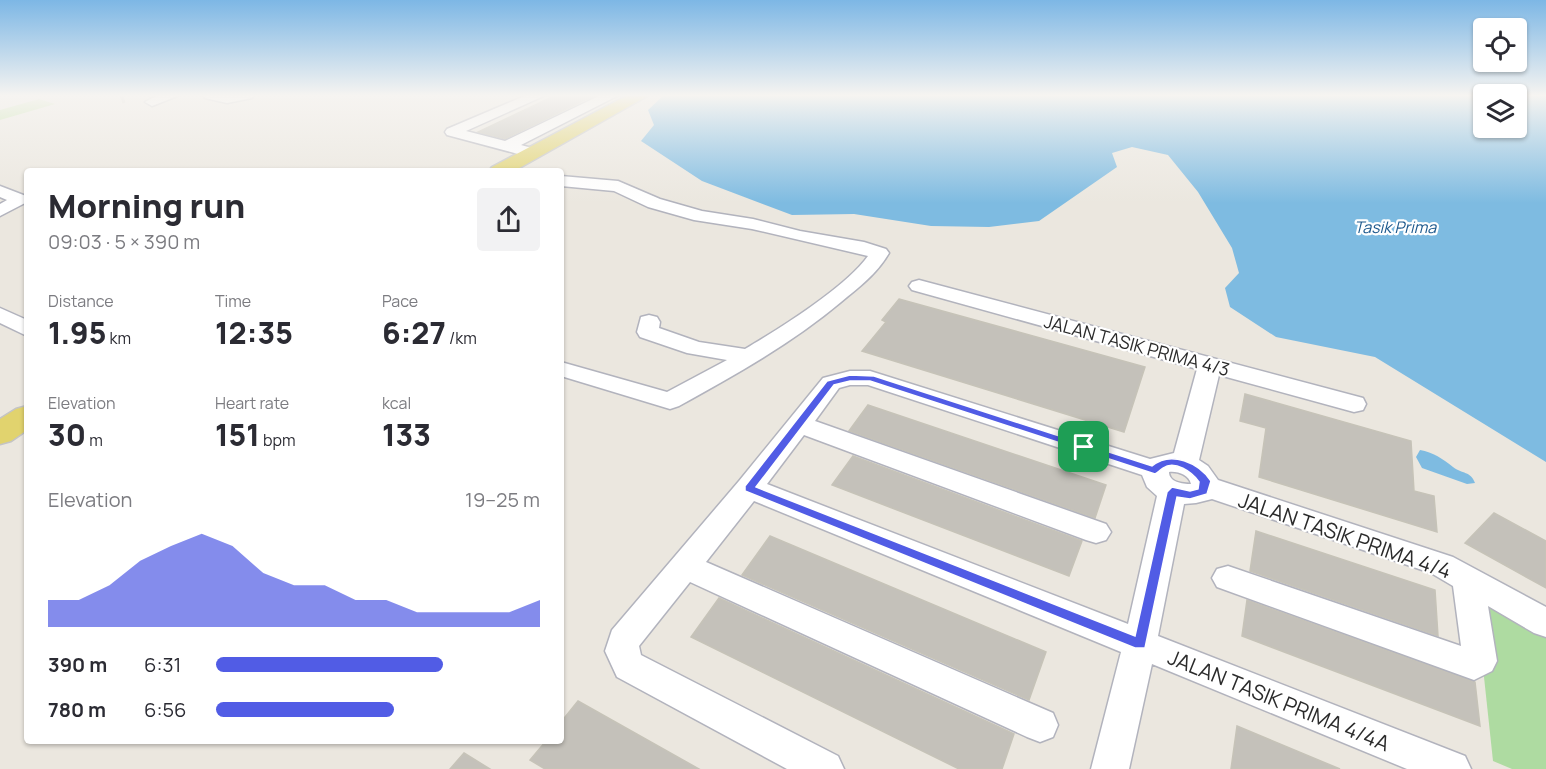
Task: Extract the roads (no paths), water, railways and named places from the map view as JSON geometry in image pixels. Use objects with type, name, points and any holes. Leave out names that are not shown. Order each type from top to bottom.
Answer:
[{"type":"main road","points":[[506,168],[574,131]]},
{"type":"main road","points":[[0,433],[24,418]]},
{"type":"street","points":[[455,131],[452,132],[533,153]]},
{"type":"street","points":[[507,146],[538,131]]},
{"type":"street","points":[[564,181],[618,186],[654,203],[700,216],[753,224],[879,253],[871,267],[814,315],[750,357],[670,401],[564,370]]},
{"type":"street","points":[[0,191],[20,200],[0,211]]},
{"type":"street","name":"JALAN TASIK PRIMA 4/3","points":[[920,286],[1354,404]]},
{"type":"street","points":[[0,314],[24,327]]},
{"type":"street","points":[[649,322],[648,332],[667,339],[695,348],[750,357]]},
{"type":"street","points":[[1185,464],[1210,364]]},
{"type":"street","points":[[825,769],[629,666],[623,658],[622,642],[831,383],[850,378],[870,378],[1163,481],[1190,495],[1203,491],[1205,481],[1198,472],[1185,464],[1169,462],[1157,466],[1163,481],[1140,644],[1110,769]]},
{"type":"street","points":[[800,424],[1096,532]]},
{"type":"street","name":"JALAN TASIK PRIMA 4/4","points":[[1205,486],[1425,559],[1468,579],[1546,623]]},
{"type":"street","name":"JALAN TASIK PRIMA 4/4A","points":[[748,488],[1452,769]]},
{"type":"street","points":[[685,566],[1040,724]]},
{"type":"street","points":[[1228,578],[1474,665],[1480,661],[1468,579]]},
{"type":"water","name":"Tasik Prima","points":[[649,131],[1473,131],[1473,138],[1527,138],[1527,131],[1546,131],[1546,462],[1375,357],[1276,337],[1230,307],[1225,288],[1239,273],[1232,248],[1198,192],[1168,155],[1132,147],[1112,153],[1117,167],[1039,221],[989,227],[931,226],[854,214],[792,215],[702,181],[641,141]]},
{"type":"water","points":[[1420,450],[1434,454],[1469,475],[1475,483],[1467,484],[1422,468],[1416,457]]}]
